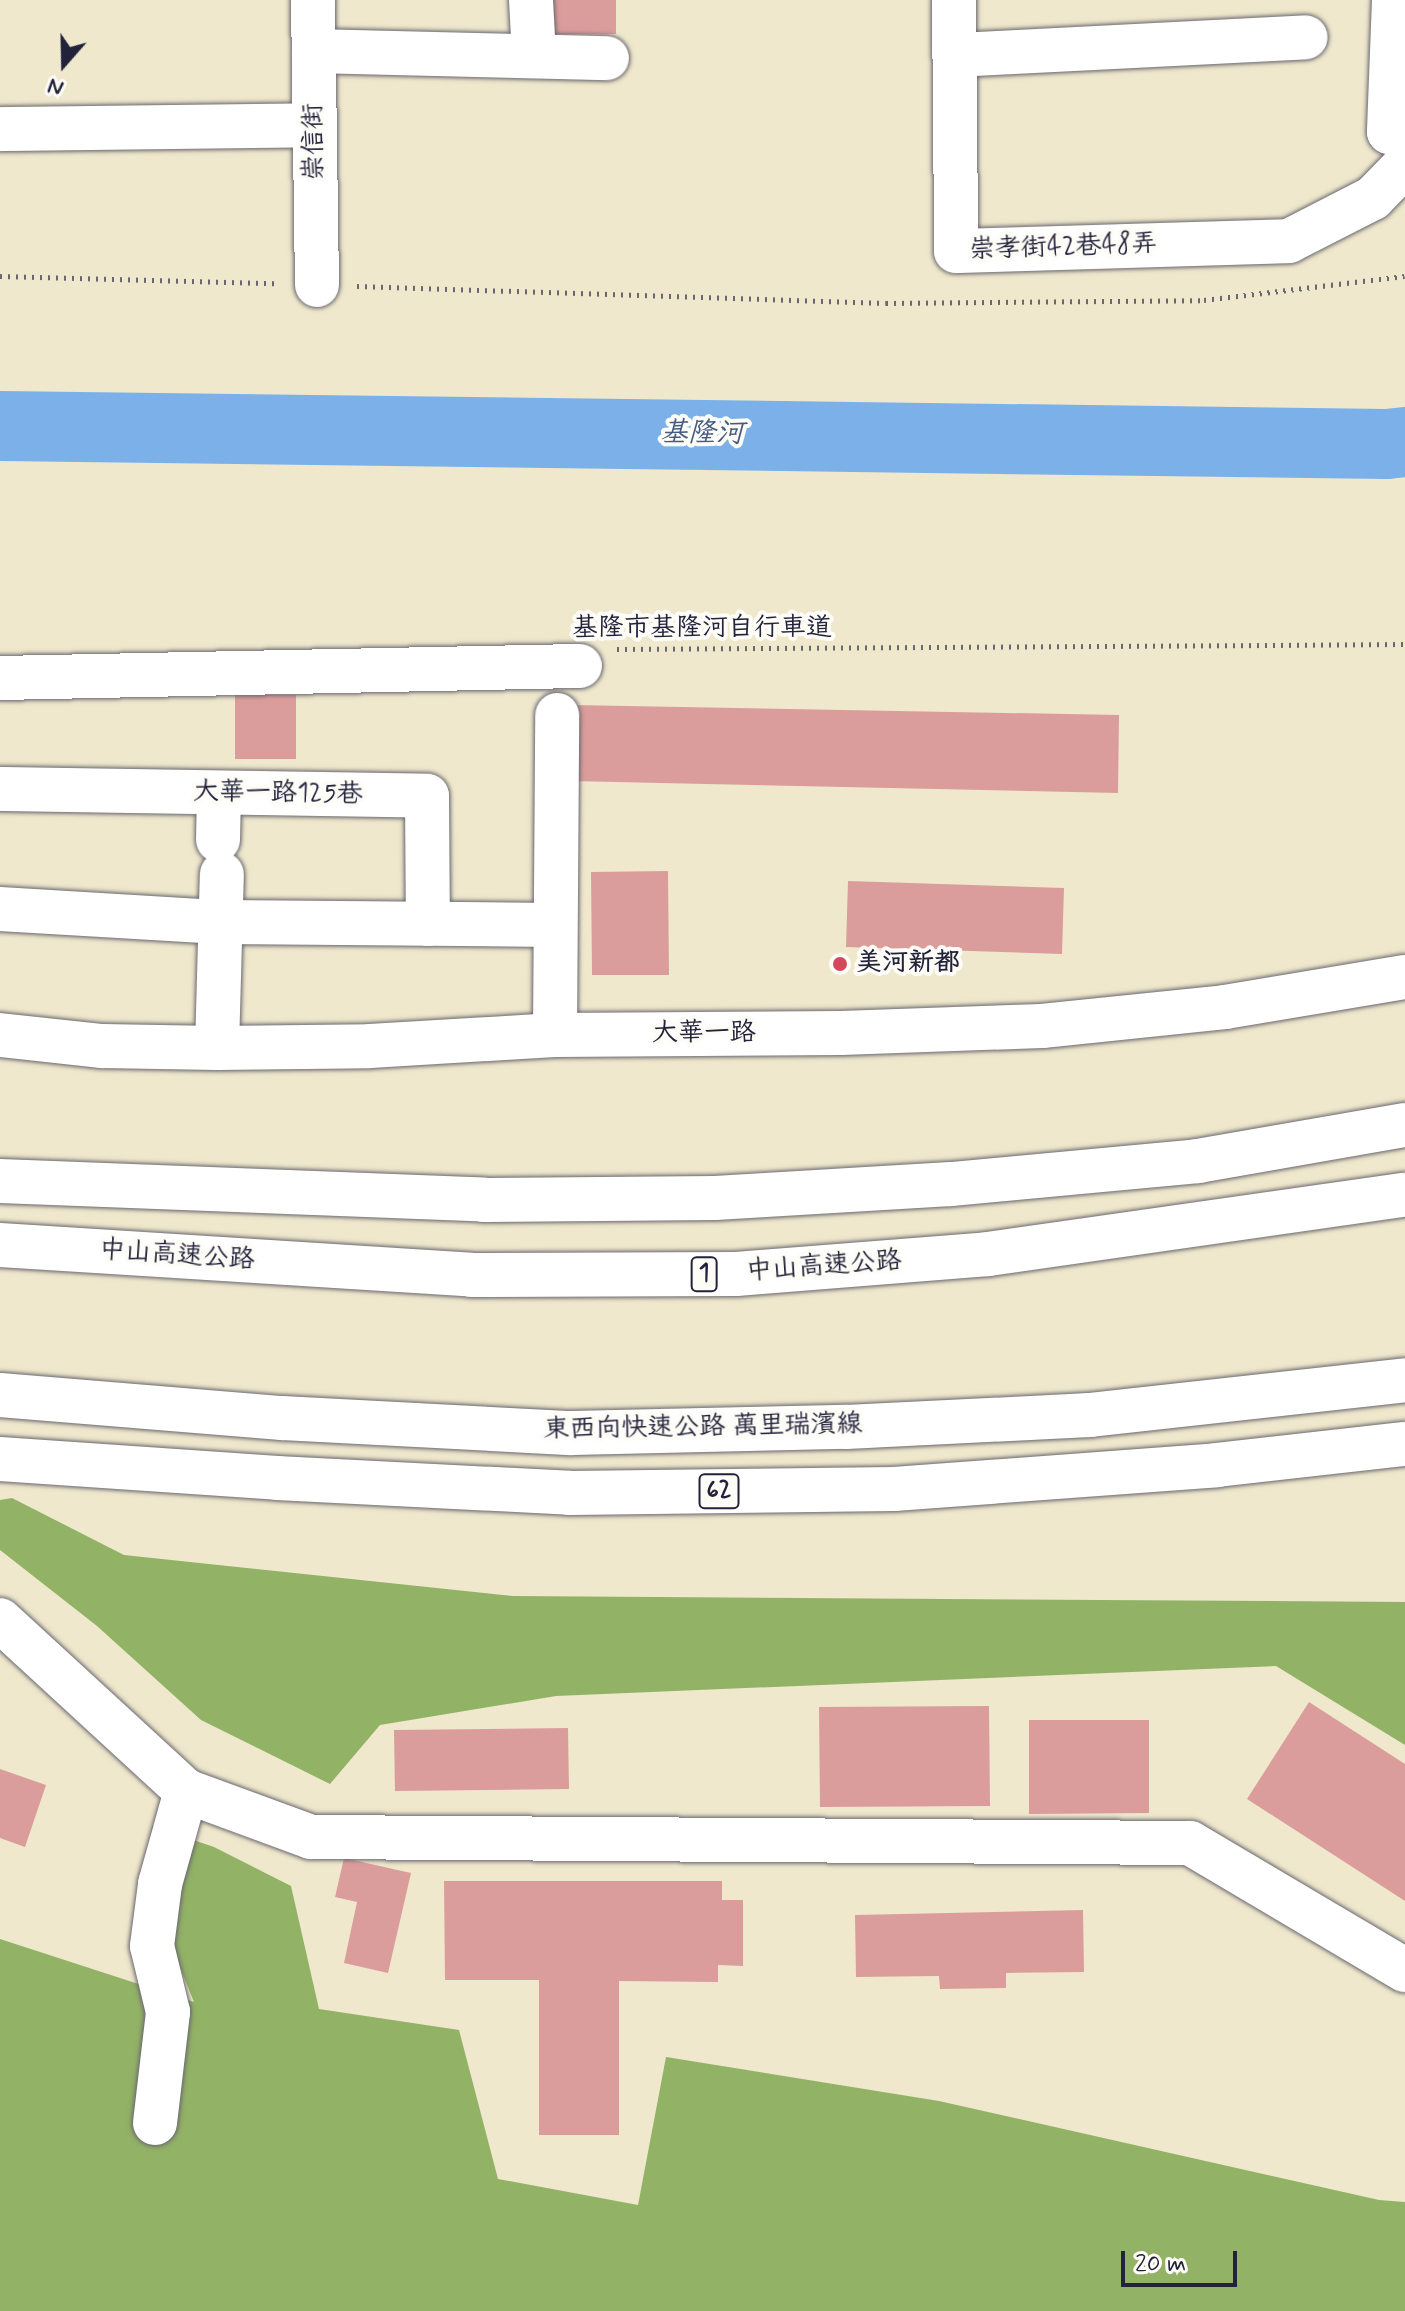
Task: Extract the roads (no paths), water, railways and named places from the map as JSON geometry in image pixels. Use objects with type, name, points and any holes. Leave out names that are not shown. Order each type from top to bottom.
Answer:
[{"type":"main road","name":"崇信街","points":[[313,0],[317,285]]},
{"type":"main road","points":[[531,0],[534,56]]},
{"type":"main road","points":[[954,0],[956,55],[1306,37]]},
{"type":"main road","points":[[1394,0],[1389,132],[1405,136]]},
{"type":"main road","points":[[314,51],[607,58]]},
{"type":"main road","name":"崇孝街42巷48弄","points":[[956,55],[956,251],[1289,241],[1373,198],[1405,165]]},
{"type":"main road","points":[[0,129],[314,125]]},
{"type":"main road","points":[[0,678],[594,658]]},
{"type":"main road","points":[[555,1035],[557,715]]},
{"type":"main road","name":"大華一路125巷","points":[[0,789],[427,796],[428,924]]},
{"type":"main road","points":[[217,1048],[221,922],[219,793]]},
{"type":"main road","points":[[0,909],[221,922],[554,925]]},
{"type":"main road","name":"大華一路","points":[[0,1035],[102,1046],[217,1048],[370,1046],[555,1035],[841,1033],[1042,1026],[1225,1007],[1405,977]]},
{"type":"main road","points":[[0,1181],[484,1200],[715,1198],[951,1184],[1198,1161],[1405,1125]]},
{"type":"main road","name":"中山高速公路","points":[[0,1245],[471,1275],[736,1274],[988,1254],[1405,1195]]},
{"type":"main road","name":"東西向快速公路 萬里瑞濱線","points":[[19,1397],[282,1418],[587,1432],[846,1427],[1090,1415],[1405,1380]]},
{"type":"main road","name":"62","points":[[16,1460],[570,1493],[894,1489],[1217,1465],[1405,1444]]},
{"type":"main road","points":[[0,1620],[186,1791],[311,1837],[1190,1843],[1405,1970]]},
{"type":"main road","points":[[155,2123],[168,2012],[152,1946],[160,1884],[186,1791]]},
{"type":"waterway","name":"基隆河","points":[[0,426],[1405,442]]},
{"type":"place","name":"美河新都","points":[[840,964]]}]
